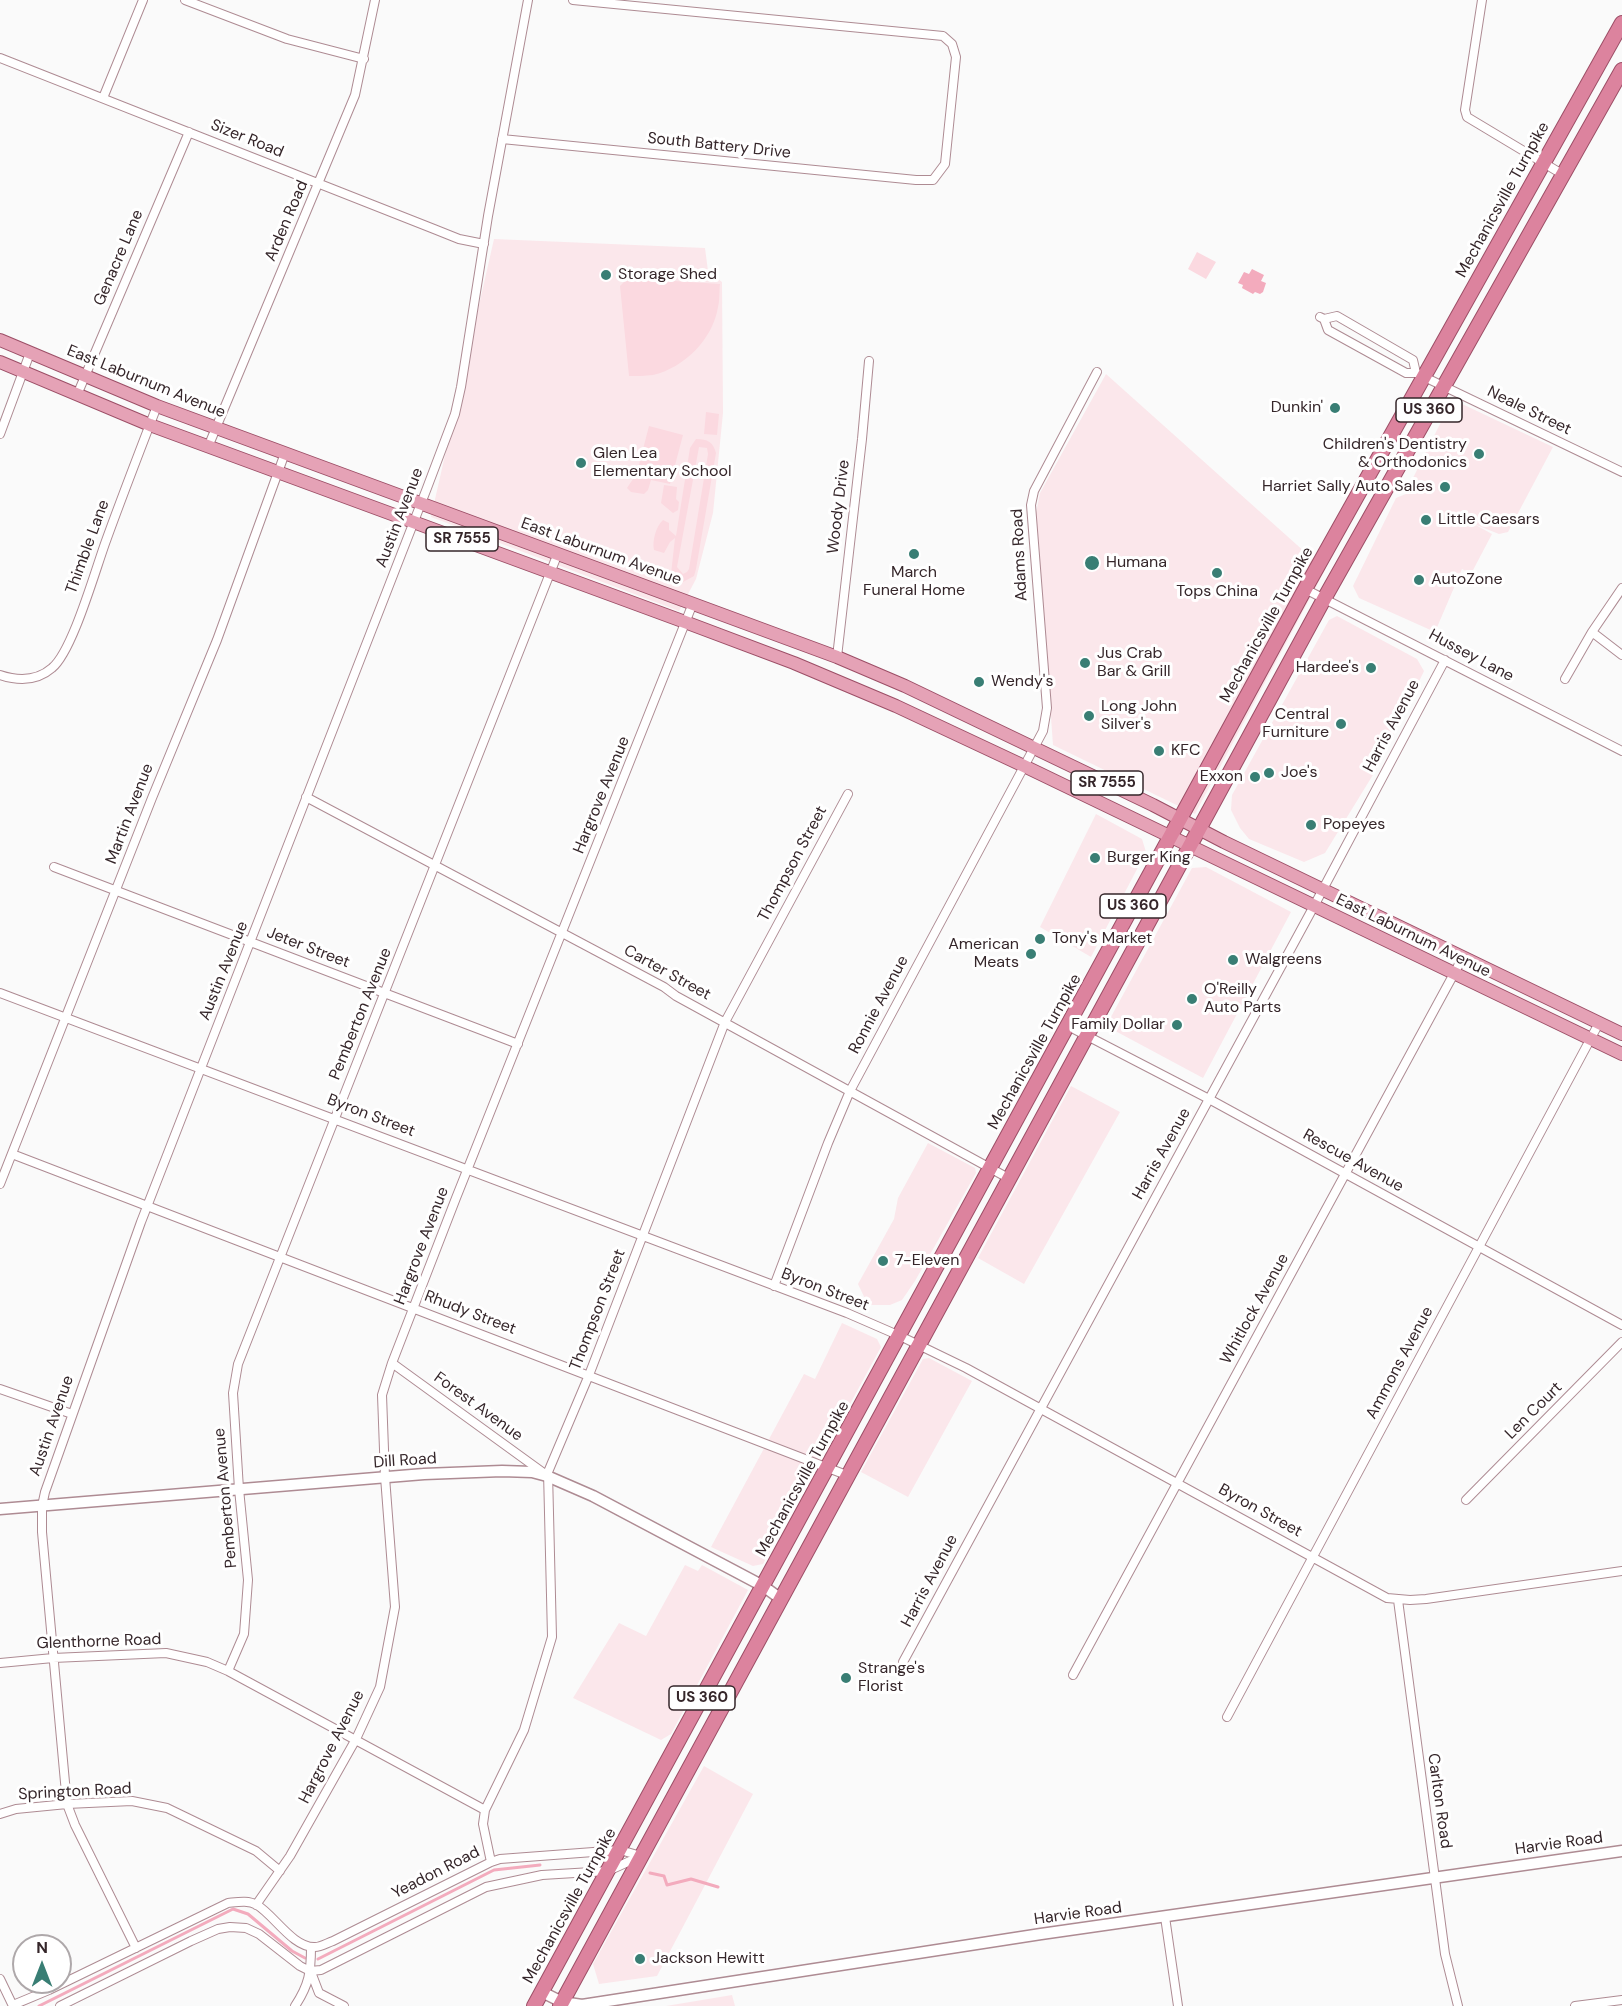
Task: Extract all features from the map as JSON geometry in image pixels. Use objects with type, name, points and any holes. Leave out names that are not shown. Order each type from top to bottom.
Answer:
[{"type":"highway","name":"Mechanicsville Turnpike","points":[[534,2006],[900,1336],[1419,374],[1622,23]]},
{"type":"highway","name":"US 360","points":[[561,2004],[1324,599],[1622,70]]},
{"type":"main road","name":"East Laburnum Avenue","points":[[0,340],[157,406],[693,603],[837,657],[905,686],[1622,1034]]},
{"type":"main road","name":"SR 7555","points":[[0,362],[208,447],[414,521],[794,663],[896,706],[1171,836]]},
{"type":"main road","name":"East Laburnum Avenue","points":[[1171,836],[1454,975],[1622,1054]]},
{"type":"street","points":[[103,98],[143,0]]},
{"type":"street","points":[[185,0],[287,39],[364,59]]},
{"type":"street","name":"Arden Road","points":[[208,447],[355,95],[375,0]]},
{"type":"street","name":"Austin Avenue","points":[[136,1948],[75,1825],[67,1804],[42,1506],[72,1414],[148,1205],[443,449],[461,387],[502,139],[528,0]]},
{"type":"street","name":"South Battery Drive","points":[[502,139],[916,180],[933,180],[945,164],[956,57],[952,44],[943,36],[573,0]]},
{"type":"street","points":[[1482,0],[1467,117],[1562,174]]},
{"type":"street","name":"Sizer Road","points":[[0,58],[459,239],[484,244]]},
{"type":"street","name":"Genacre Lane","points":[[77,395],[189,132]]},
{"type":"street","points":[[1337,316],[1413,360],[1419,374],[1406,373],[1328,330],[1322,318],[1337,316]]},
{"type":"street","points":[[0,434],[30,353]]},
{"type":"street","name":"Woody Drive","points":[[837,657],[869,361]]},
{"type":"street","name":"Adams Road","points":[[1034,748],[1043,731],[1047,708],[1030,505],[1034,491],[1097,372]]},
{"type":"street","name":"Neale Street","points":[[1419,374],[1622,472]]},
{"type":"street","name":"Thimble Lane","points":[[0,675],[11,679],[25,679],[40,675],[53,668],[66,648],[157,406]]},
{"type":"street","name":"Martin Avenue","points":[[0,1184],[217,640],[285,453]]},
{"type":"street","name":"Pemberton Avenue","points":[[228,1671],[244,1634],[248,1580],[238,1489],[233,1393],[238,1364],[558,553]]},
{"type":"street","points":[[1565,679],[1622,588]]},
{"type":"street","name":"Hussey Lane","points":[[1305,589],[1622,751]]},
{"type":"street","name":"Hargrove Avenue","points":[[256,1905],[290,1856],[356,1739],[380,1687],[395,1607],[385,1477],[382,1395],[392,1363],[468,1169],[693,603]]},
{"type":"street","points":[[1592,633],[1622,655]]},
{"type":"street","name":"Harris Avenue","points":[[903,1662],[1314,906],[1445,660]]},
{"type":"street","name":"Ronnie Avenue","points":[[774,1286],[850,1091],[1034,748]]},
{"type":"street","name":"Thompson Street","points":[[491,1862],[483,1824],[485,1810],[525,1730],[552,1637],[547,1476],[589,1375],[725,1022],[848,794]]},
{"type":"street","name":"Carter Street","points":[[306,796],[664,987],[1011,1179]]},
{"type":"street","name":"Jeter Street","points":[[54,867],[518,1044]]},
{"type":"street","name":"Whitlock Avenue","points":[[1072,1675],[1463,957]]},
{"type":"street","name":"Byron Street","points":[[0,993],[852,1315],[920,1345],[1041,1409],[1387,1598],[1426,1599],[1622,1571]]},
{"type":"street","name":"Ammons Avenue","points":[[1227,1717],[1599,1023]]},
{"type":"street","name":"Rescue Avenue","points":[[1068,1026],[1209,1099],[1622,1325]]},
{"type":"street","name":"Rhudy Street","points":[[12,1154],[849,1476]]},
{"type":"street","name":"Len Court","points":[[1466,1500],[1622,1342]]},
{"type":"street","name":"Forest Avenue","points":[[392,1363],[547,1476]]},
{"type":"street","points":[[0,1389],[72,1414]]},
{"type":"street","name":"Dill Road","points":[[0,1509],[385,1477],[493,1471],[532,1472],[593,1496],[764,1586],[781,1599]]},
{"type":"street","name":"Carlton Road","points":[[1398,1600],[1445,1954],[1458,2006]]},
{"type":"street","name":"Glenthorne Road","points":[[0,1663],[53,1658],[166,1653],[207,1662],[356,1739],[485,1810]]},
{"type":"street","name":"Springton Road","points":[[0,1814],[16,1809],[132,1801],[166,1808],[256,1851],[280,1871]]},
{"type":"street","name":"Yeadon Road","points":[[311,1947],[333,1941],[500,1859],[620,1850],[641,1856]]},
{"type":"street","name":"Harvie Road","points":[[542,1992],[561,2004],[582,2005],[1434,1876],[1622,1851]]},
{"type":"street","points":[[60,2006],[218,1929],[246,1928],[259,1934],[300,1966],[310,1971],[321,1970],[486,1887],[542,1875],[608,1870],[641,1856]]},
{"type":"street","points":[[0,1978],[13,2006],[228,1903],[244,1902],[256,1905],[295,1938],[311,1947],[310,1971],[304,1993],[295,2006]]},
{"type":"street","points":[[1165,1917],[1178,2006]]},
{"type":"street","points":[[310,1971],[319,1993],[344,2006]]},
{"type":"street","points":[[1575,2006],[1622,2000]]},
{"type":"shaded area","name":"Glen Lea Elementary School","points":[[494,239],[705,248],[708,271],[722,282],[723,413],[713,513],[696,579],[679,611],[431,517]]},
{"type":"shaded area","points":[[1197,252],[1216,262],[1206,279],[1188,269]]},
{"type":"shaded area","points":[[1252,269],[1264,275],[1261,281],[1266,283],[1260,294],[1255,292],[1253,294],[1238,283],[1244,272],[1249,274]]},
{"type":"shaded area","points":[[628,278],[720,284],[719,304],[710,330],[695,350],[676,366],[653,375],[629,376],[620,286]]},
{"type":"shaded area","points":[[1106,374],[1325,570],[1195,814],[1053,745],[1036,513],[1040,493]]},
{"type":"shaded area","points":[[1460,403],[1553,447],[1508,532],[1499,534],[1474,524],[1492,534],[1471,574],[1462,569],[1435,632],[1359,598],[1353,586],[1396,498],[1413,491],[1419,494],[1410,484],[1447,410]]},
{"type":"shaded area","points":[[706,412],[719,414],[717,435],[704,434]]},
{"type":"shaded area","points":[[649,426],[683,435],[670,484],[651,480],[644,494],[631,492],[627,488],[635,476],[647,479],[636,476]]},
{"type":"shaded area","points":[[696,439],[704,440],[712,444],[716,453],[696,569],[694,576],[683,582],[676,580],[671,574],[675,538],[664,553],[654,550],[654,542],[663,520],[669,523],[669,530],[676,536],[690,448]],"holes":[[[699,447],[707,448],[708,454],[689,569],[683,574],[677,567]]]},
{"type":"shaded area","points":[[664,485],[677,487],[678,510],[673,513],[661,503]]},
{"type":"shaded area","points":[[1337,616],[1417,659],[1424,671],[1379,765],[1325,853],[1304,862],[1249,839],[1240,828],[1231,810],[1232,795],[1329,620]]},
{"type":"shaded area","points":[[1096,814],[1142,839],[1146,852],[1091,957],[1040,927]]},
{"type":"shaded area","points":[[1206,867],[1291,912],[1203,1078],[1106,1026],[1192,868]]},
{"type":"shaded area","points":[[1071,1086],[1120,1112],[1024,1284],[978,1258]]},
{"type":"shaded area","points":[[928,1143],[975,1168],[976,1173],[902,1300],[890,1305],[868,1305],[858,1284],[894,1219],[898,1198]]},
{"type":"shaded area","points":[[842,1323],[877,1339],[881,1347],[763,1564],[753,1566],[711,1547],[804,1374],[815,1379]]},
{"type":"shaded area","points":[[929,1358],[972,1381],[908,1497],[861,1472],[923,1359]]},
{"type":"shaded area","points":[[685,1565],[698,1571],[702,1565],[748,1590],[671,1734],[661,1740],[573,1698],[619,1623],[646,1636]]},
{"type":"shaded area","points":[[704,1766],[753,1794],[657,1976],[599,1984],[593,1964]]},
{"type":"shaded area","points":[[732,1995],[735,2006],[666,2006]]},
{"type":"waterway","points":[[318,1959],[494,1870],[540,1865]]},
{"type":"waterway","points":[[650,1873],[664,1876],[667,1885],[691,1879],[718,1887]]},
{"type":"waterway","points":[[39,2006],[233,1909],[248,1914],[292,1951],[305,1958]]},
{"type":"place","name":"Storage Shed","points":[[606,275]]},
{"type":"place","name":"Dunkin'","points":[[1335,408]]},
{"type":"place","name":"Children's Dentistry & Orthodonics","points":[[1479,454]]},
{"type":"place","name":"Glen Lea Elementary School","points":[[581,463]]},
{"type":"place","name":"Harriet Sally Auto Sales","points":[[1445,487]]},
{"type":"place","name":"Little Caesars","points":[[1426,520]]},
{"type":"place","name":"March Funeral Home","points":[[914,554]]},
{"type":"place","name":"Humana","points":[[1092,563]]},
{"type":"place","name":"Tops China","points":[[1217,573]]},
{"type":"place","name":"AutoZone","points":[[1419,580]]},
{"type":"place","name":"Jus Crab Bar & Grill","points":[[1085,663]]},
{"type":"place","name":"Hardee's","points":[[1371,668]]},
{"type":"place","name":"Wendy's","points":[[979,682]]},
{"type":"place","name":"Long John Silver's","points":[[1089,716]]},
{"type":"place","name":"Central Furniture","points":[[1341,724]]},
{"type":"place","name":"KFC","points":[[1159,751]]},
{"type":"place","name":"Joe's","points":[[1269,773]]},
{"type":"place","name":"Exxon","points":[[1255,777]]},
{"type":"place","name":"Popeyes","points":[[1311,825]]},
{"type":"place","name":"Burger King","points":[[1095,858]]},
{"type":"place","name":"Tony's Market","points":[[1040,939]]},
{"type":"place","name":"American Meats","points":[[1031,954]]},
{"type":"place","name":"Walgreens","points":[[1233,960]]},
{"type":"place","name":"O'Reilly Auto Parts","points":[[1192,999]]},
{"type":"place","name":"Family Dollar","points":[[1177,1025]]},
{"type":"place","name":"7-Eleven","points":[[883,1261]]},
{"type":"place","name":"Strange's Florist","points":[[846,1678]]},
{"type":"place","name":"Jackson Hewitt","points":[[640,1959]]}]
